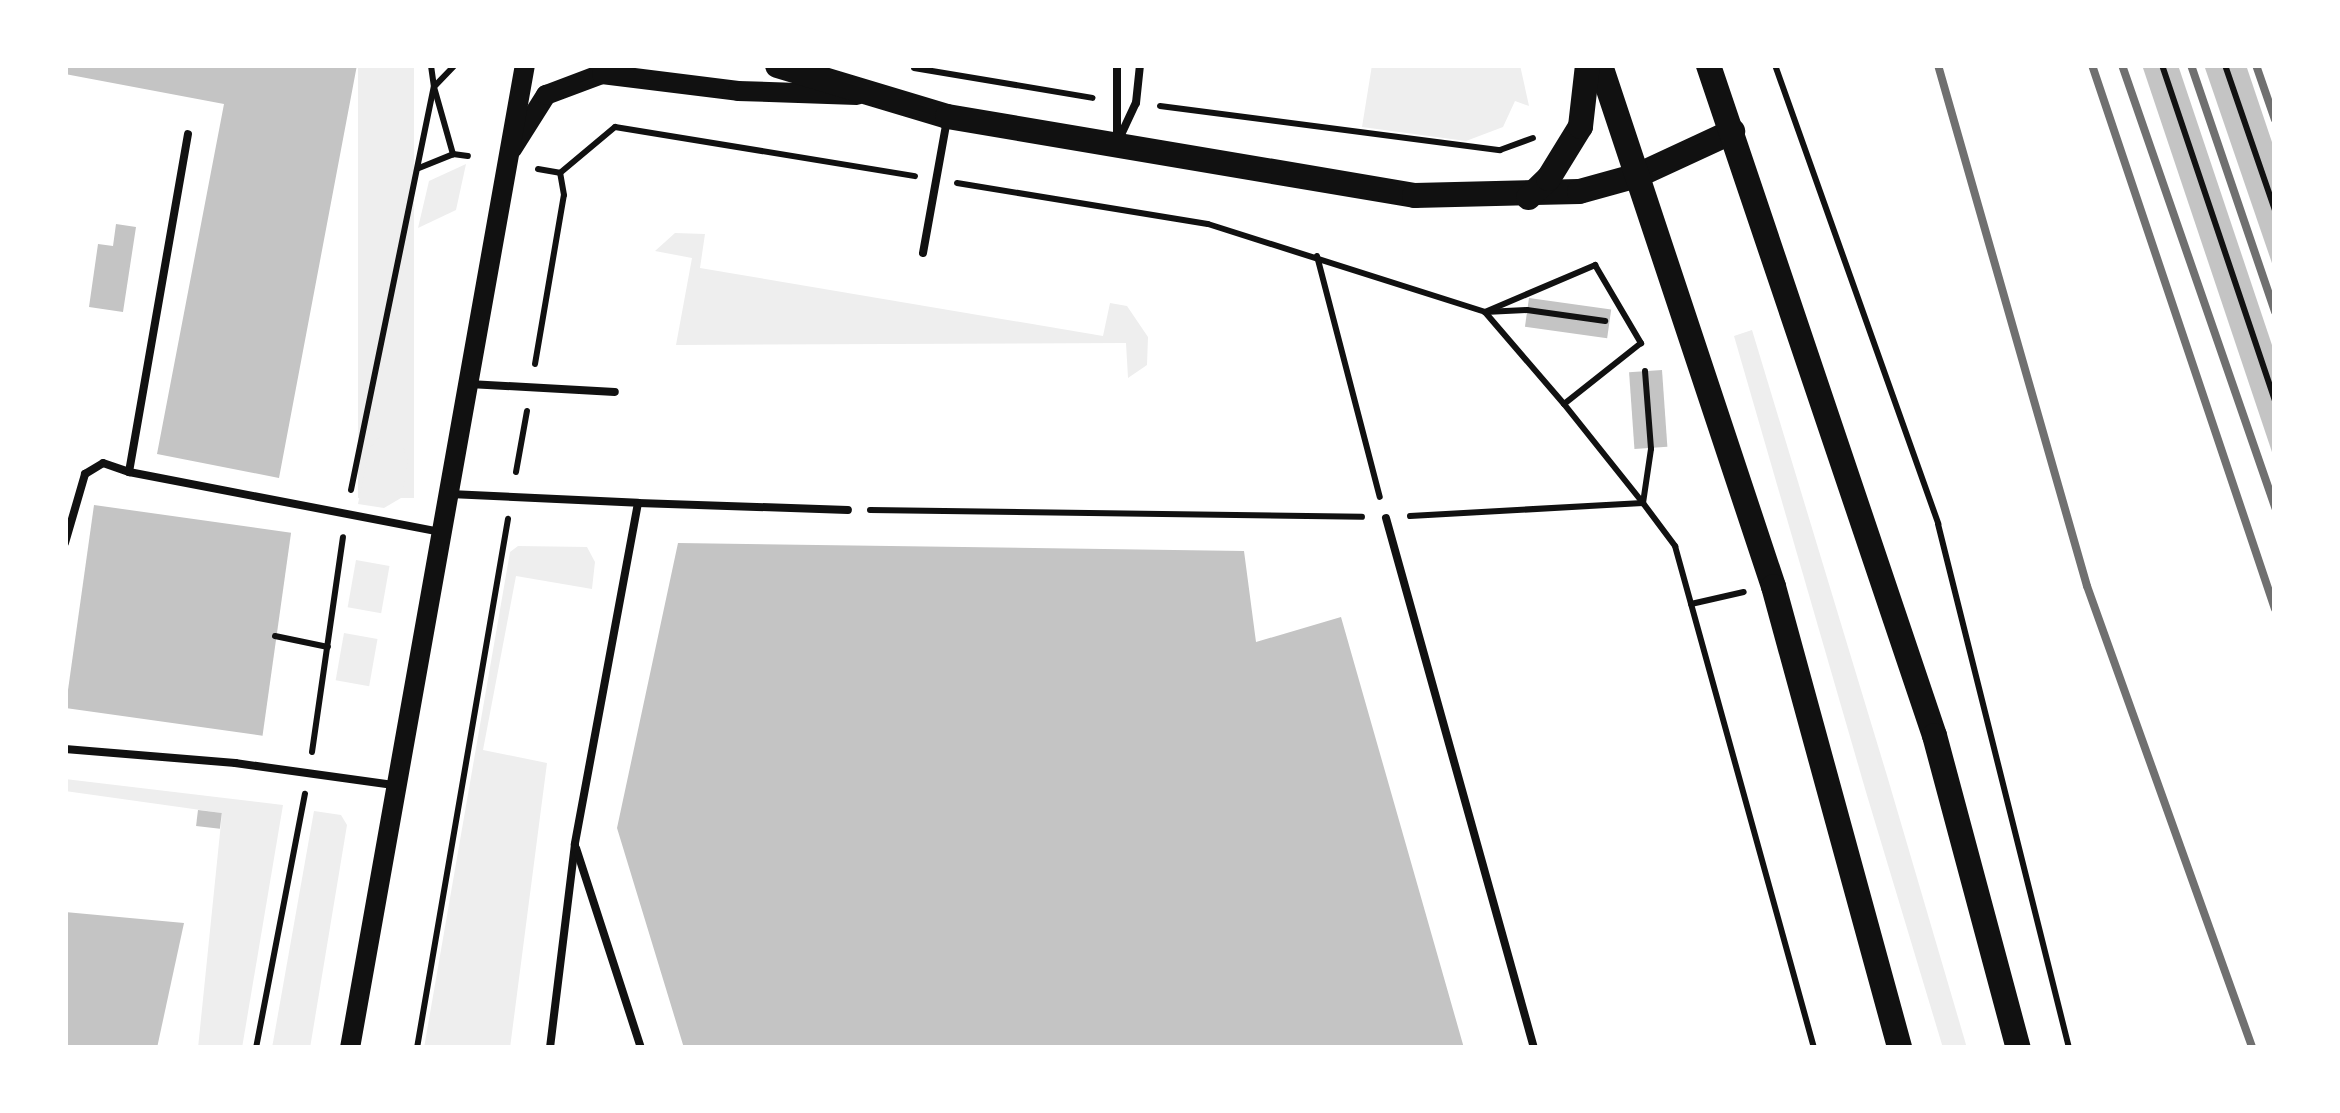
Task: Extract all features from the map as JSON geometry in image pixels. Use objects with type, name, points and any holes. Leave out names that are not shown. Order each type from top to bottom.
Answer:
[{"type":"main road","points":[[350,1048],[503,164],[525,65]]},
{"type":"main road","points":[[778,65],[864,95],[947,116],[1414,194],[1528,197],[1637,175],[1732,131]]},
{"type":"main road","points":[[1528,197],[1548,178],[1580,126],[1588,65]]},
{"type":"main road","points":[[1600,65],[1773,586],[1899,1048]]},
{"type":"main road","points":[[1708,65],[1934,735],[2018,1048]]},
{"type":"main road","points":[[503,164],[546,95],[567,82],[602,74],[738,91],[864,95]]},
{"type":"lane","points":[[1117,65],[1113,101],[1117,143]]},
{"type":"lane","points":[[1117,143],[1136,103],[1140,65]]},
{"type":"lane","points":[[923,254],[947,116]]},
{"type":"lane","points":[[129,472],[188,134]]},
{"type":"lane","points":[[464,384],[615,392]]},
{"type":"lane","points":[[65,542],[85,474],[102,463],[129,472],[441,532]]},
{"type":"lane","points":[[447,494],[848,510]]},
{"type":"lane","points":[[550,1048],[575,844],[638,502]]},
{"type":"lane","points":[[1386,518],[1534,1048]]},
{"type":"lane","points":[[65,749],[398,786]]},
{"type":"lane","points":[[575,844],[641,1048]]},
{"type":"path","points":[[431,65],[453,154]]},
{"type":"path","points":[[256,1048],[308,773],[346,516],[434,87],[455,65]]},
{"type":"path","points":[[898,65],[1113,101]]},
{"type":"path","points":[[1775,65],[1938,524],[2070,1048]]},
{"type":"path","points":[[2162,65],[2275,400]]},
{"type":"path","points":[[2225,65],[2275,210]]},
{"type":"path","points":[[1136,103],[1500,150],[1542,133]]},
{"type":"path","points":[[536,169],[560,173],[615,128],[1208,224],[1485,312],[1605,320]]},
{"type":"path","points":[[418,168],[453,154],[468,156]]},
{"type":"path","points":[[417,1048],[564,194],[560,173]]},
{"type":"path","points":[[1317,256],[1386,518]]},
{"type":"path","points":[[1485,312],[1595,265],[1641,343],[1564,404]]},
{"type":"path","points":[[1485,312],[1564,404],[1675,546],[1814,1048]]},
{"type":"path","points":[[1643,502],[1652,448],[1645,371]]},
{"type":"path","points":[[848,510],[1386,518],[1643,502]]},
{"type":"path","points":[[1692,604],[1773,586]]},
{"type":"path","points":[[276,636],[328,647]]},
{"type":"shaded area","points":[[358,65],[414,65],[414,498],[358,498]]},
{"type":"shaded area","points":[[1372,65],[1520,65],[1529,106],[1515,101],[1503,127],[1466,141],[1362,127]]},
{"type":"shaded area","points":[[466,164],[456,210],[418,228],[429,181]]},
{"type":"shaded area","points":[[675,233],[705,234],[700,268],[1103,336],[1110,303],[1127,306],[1148,337],[1147,365],[1128,378],[1126,343],[676,345],[692,258],[655,251]]},
{"type":"shaded area","points":[[1752,330],[1967,1048],[1943,1048],[1866,792],[1734,336]]},
{"type":"shaded area","points":[[381,435],[401,440],[408,462],[401,498],[384,508],[358,504],[369,449]]},
{"type":"shaded area","points":[[518,546],[587,547],[595,562],[592,589],[516,576],[483,750],[547,763],[510,1048],[424,1048],[510,552]]},
{"type":"shaded area","points":[[356,560],[389,566],[381,613],[348,607]]},
{"type":"shaded area","points":[[344,633],[377,639],[369,686],[336,680]]},
{"type":"shaded area","points":[[65,779],[283,805],[242,1048],[198,1048],[222,813],[65,791]]},
{"type":"shaded area","points":[[314,811],[341,815],[347,825],[310,1048],[272,1048]]},
{"type":"building","points":[[65,65],[357,65],[279,478],[157,454],[224,104],[65,74]]},
{"type":"building","points":[[2142,65],[2178,65],[2275,354],[2275,461]]},
{"type":"building","points":[[2204,65],[2246,65],[2275,151],[2275,272]]},
{"type":"building","points":[[116,224],[136,227],[123,312],[89,307],[98,244],[113,246]]},
{"type":"building","points":[[1529,298],[1611,310],[1607,338],[1525,327]]},
{"type":"building","points":[[1662,370],[1667,447],[1634,449],[1629,372]]},
{"type":"building","points":[[94,505],[291,533],[263,736],[65,708]]},
{"type":"building","points":[[678,543],[1244,551],[1256,642],[1341,617],[1464,1048],[684,1048],[617,828]]},
{"type":"building","points":[[198,810],[222,813],[220,829],[196,826]]},
{"type":"building","points":[[65,912],[184,923],[157,1048],[65,1048]]},
{"type":"railway","points":[[1938,65],[2087,586],[2252,1048]]},
{"type":"railway","points":[[2092,65],[2275,609]]},
{"type":"railway","points":[[2122,65],[2275,508]]},
{"type":"railway","points":[[2191,65],[2275,312]]},
{"type":"railway","points":[[2256,65],[2275,120]]}]
